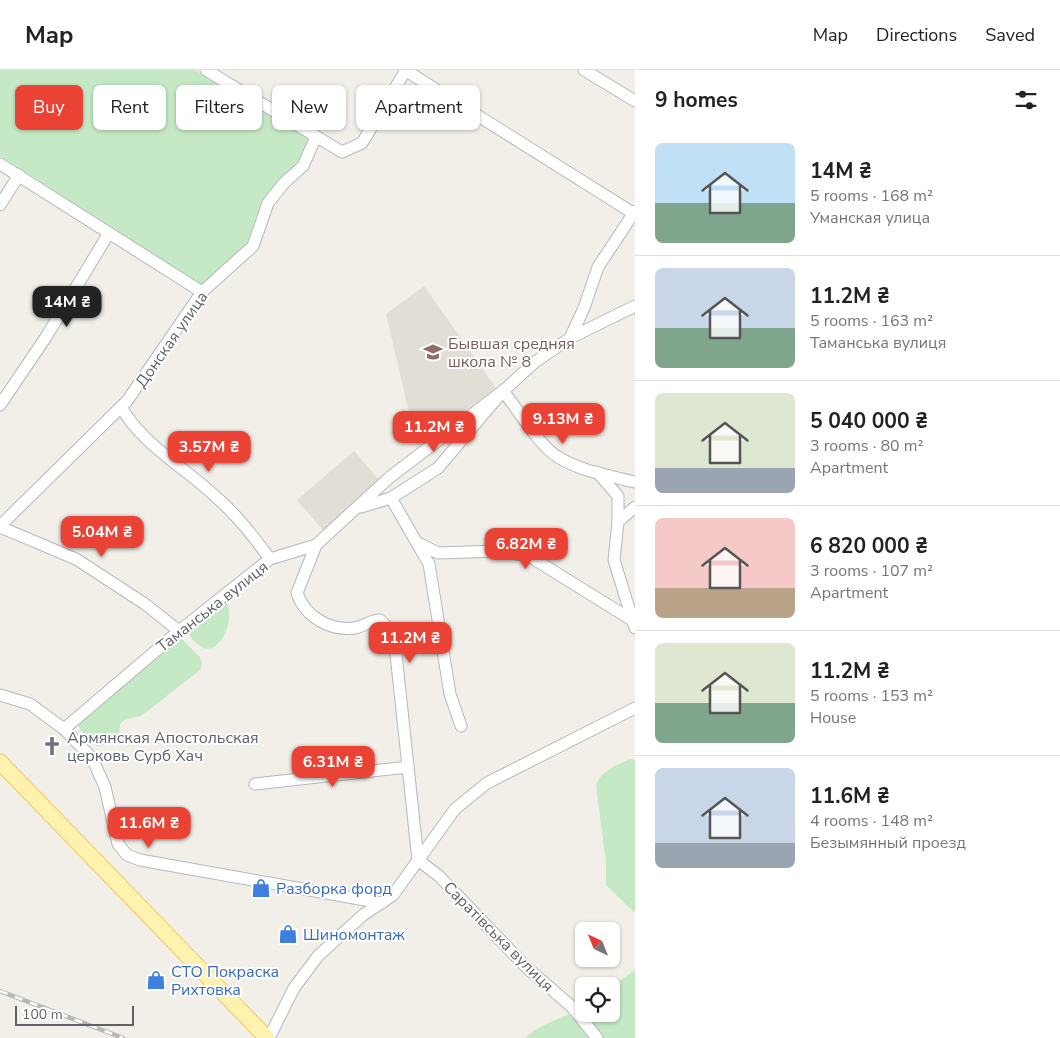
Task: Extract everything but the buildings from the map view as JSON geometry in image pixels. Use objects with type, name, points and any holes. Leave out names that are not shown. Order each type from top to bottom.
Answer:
[{"type":"main road","points":[[0,762],[268,1038]]},
{"type":"street","points":[[206,70],[342,152],[362,143],[406,70],[634,212],[598,267],[584,308],[570,338]]},
{"type":"street","points":[[584,70],[635,101]]},
{"type":"street","name":"Донская улица","points":[[0,527],[121,407],[147,374],[202,292],[252,246],[268,203],[284,183],[303,166],[316,137]]},
{"type":"street","points":[[0,164],[202,292]]},
{"type":"street","points":[[0,205],[19,175]]},
{"type":"street","points":[[0,406],[46,337],[109,233]]},
{"type":"street","name":"Таманська вулиця","points":[[64,729],[179,631],[270,559],[316,545],[390,477],[503,391],[535,362],[570,338],[635,306]]},
{"type":"street","points":[[357,508],[391,498],[438,468],[503,391],[545,446],[556,456],[597,472],[635,482]]},
{"type":"street","points":[[121,407],[132,426],[216,496],[245,524],[270,559]]},
{"type":"street","points":[[597,472],[618,496],[618,522],[614,560],[634,624]]},
{"type":"street","points":[[391,498],[429,564],[450,694],[461,726]]},
{"type":"street","points":[[618,522],[635,507]]},
{"type":"street","points":[[0,527],[76,559],[133,595],[179,631]]},
{"type":"street","points":[[418,543],[438,553],[498,551],[529,556],[634,624]]},
{"type":"street","points":[[316,545],[298,593],[300,601],[315,618],[333,628],[356,628],[373,620],[380,620],[388,628],[395,646],[418,860]]},
{"type":"street","points":[[0,694],[30,704],[64,729],[92,758],[105,787],[118,844],[127,855],[140,860],[382,903]]},
{"type":"street","points":[[268,1038],[294,988],[318,956],[363,915],[393,895],[454,809],[487,783],[635,708]]},
{"type":"street","points":[[255,784],[408,767]]},
{"type":"street","name":"Саратівська вулиця","points":[[418,860],[439,876],[526,967],[572,1007],[597,1038]]},
{"type":"shaded area","name":"Бывшая средняя школа № 8","points":[[424,286],[496,388],[417,446],[386,314]]},
{"type":"shaded area","points":[[354,451],[380,481],[323,530],[297,500]]},
{"type":"green space","points":[[0,70],[195,70],[220,85],[176,85],[176,130],[262,130],[262,111],[272,117],[272,130],[293,130],[308,139],[298,161],[262,201],[247,243],[202,285],[0,156]]},
{"type":"green space","points":[[224,601],[228,606],[229,614],[225,634],[213,648],[205,648],[193,640],[188,631]]},
{"type":"green space","points":[[177,637],[181,638],[200,657],[202,664],[200,670],[141,716],[124,720],[120,724],[119,734],[106,745],[97,746],[88,739],[80,730],[78,722]]},
{"type":"green space","points":[[630,759],[635,760],[635,913],[606,885],[606,863],[596,785],[605,772]]},
{"type":"green space","points":[[635,970],[635,1038],[525,1038],[546,1024],[575,1011],[575,1022],[620,1022],[620,981]]},
{"type":"railway","points":[[0,991],[123,1038]]},
{"type":"place","name":"Бывшая средняя школа № 8","points":[[433,352]]},
{"type":"place","name":"Армянская Апостольская церковь Сурб Хач","points":[[52,746]]},
{"type":"place","name":"Разборка форд","points":[[261,888]]},
{"type":"place","name":"Шиномонтаж","points":[[288,934]]},
{"type":"place","name":"СТО Покраска Рихтовка","points":[[156,980]]}]
